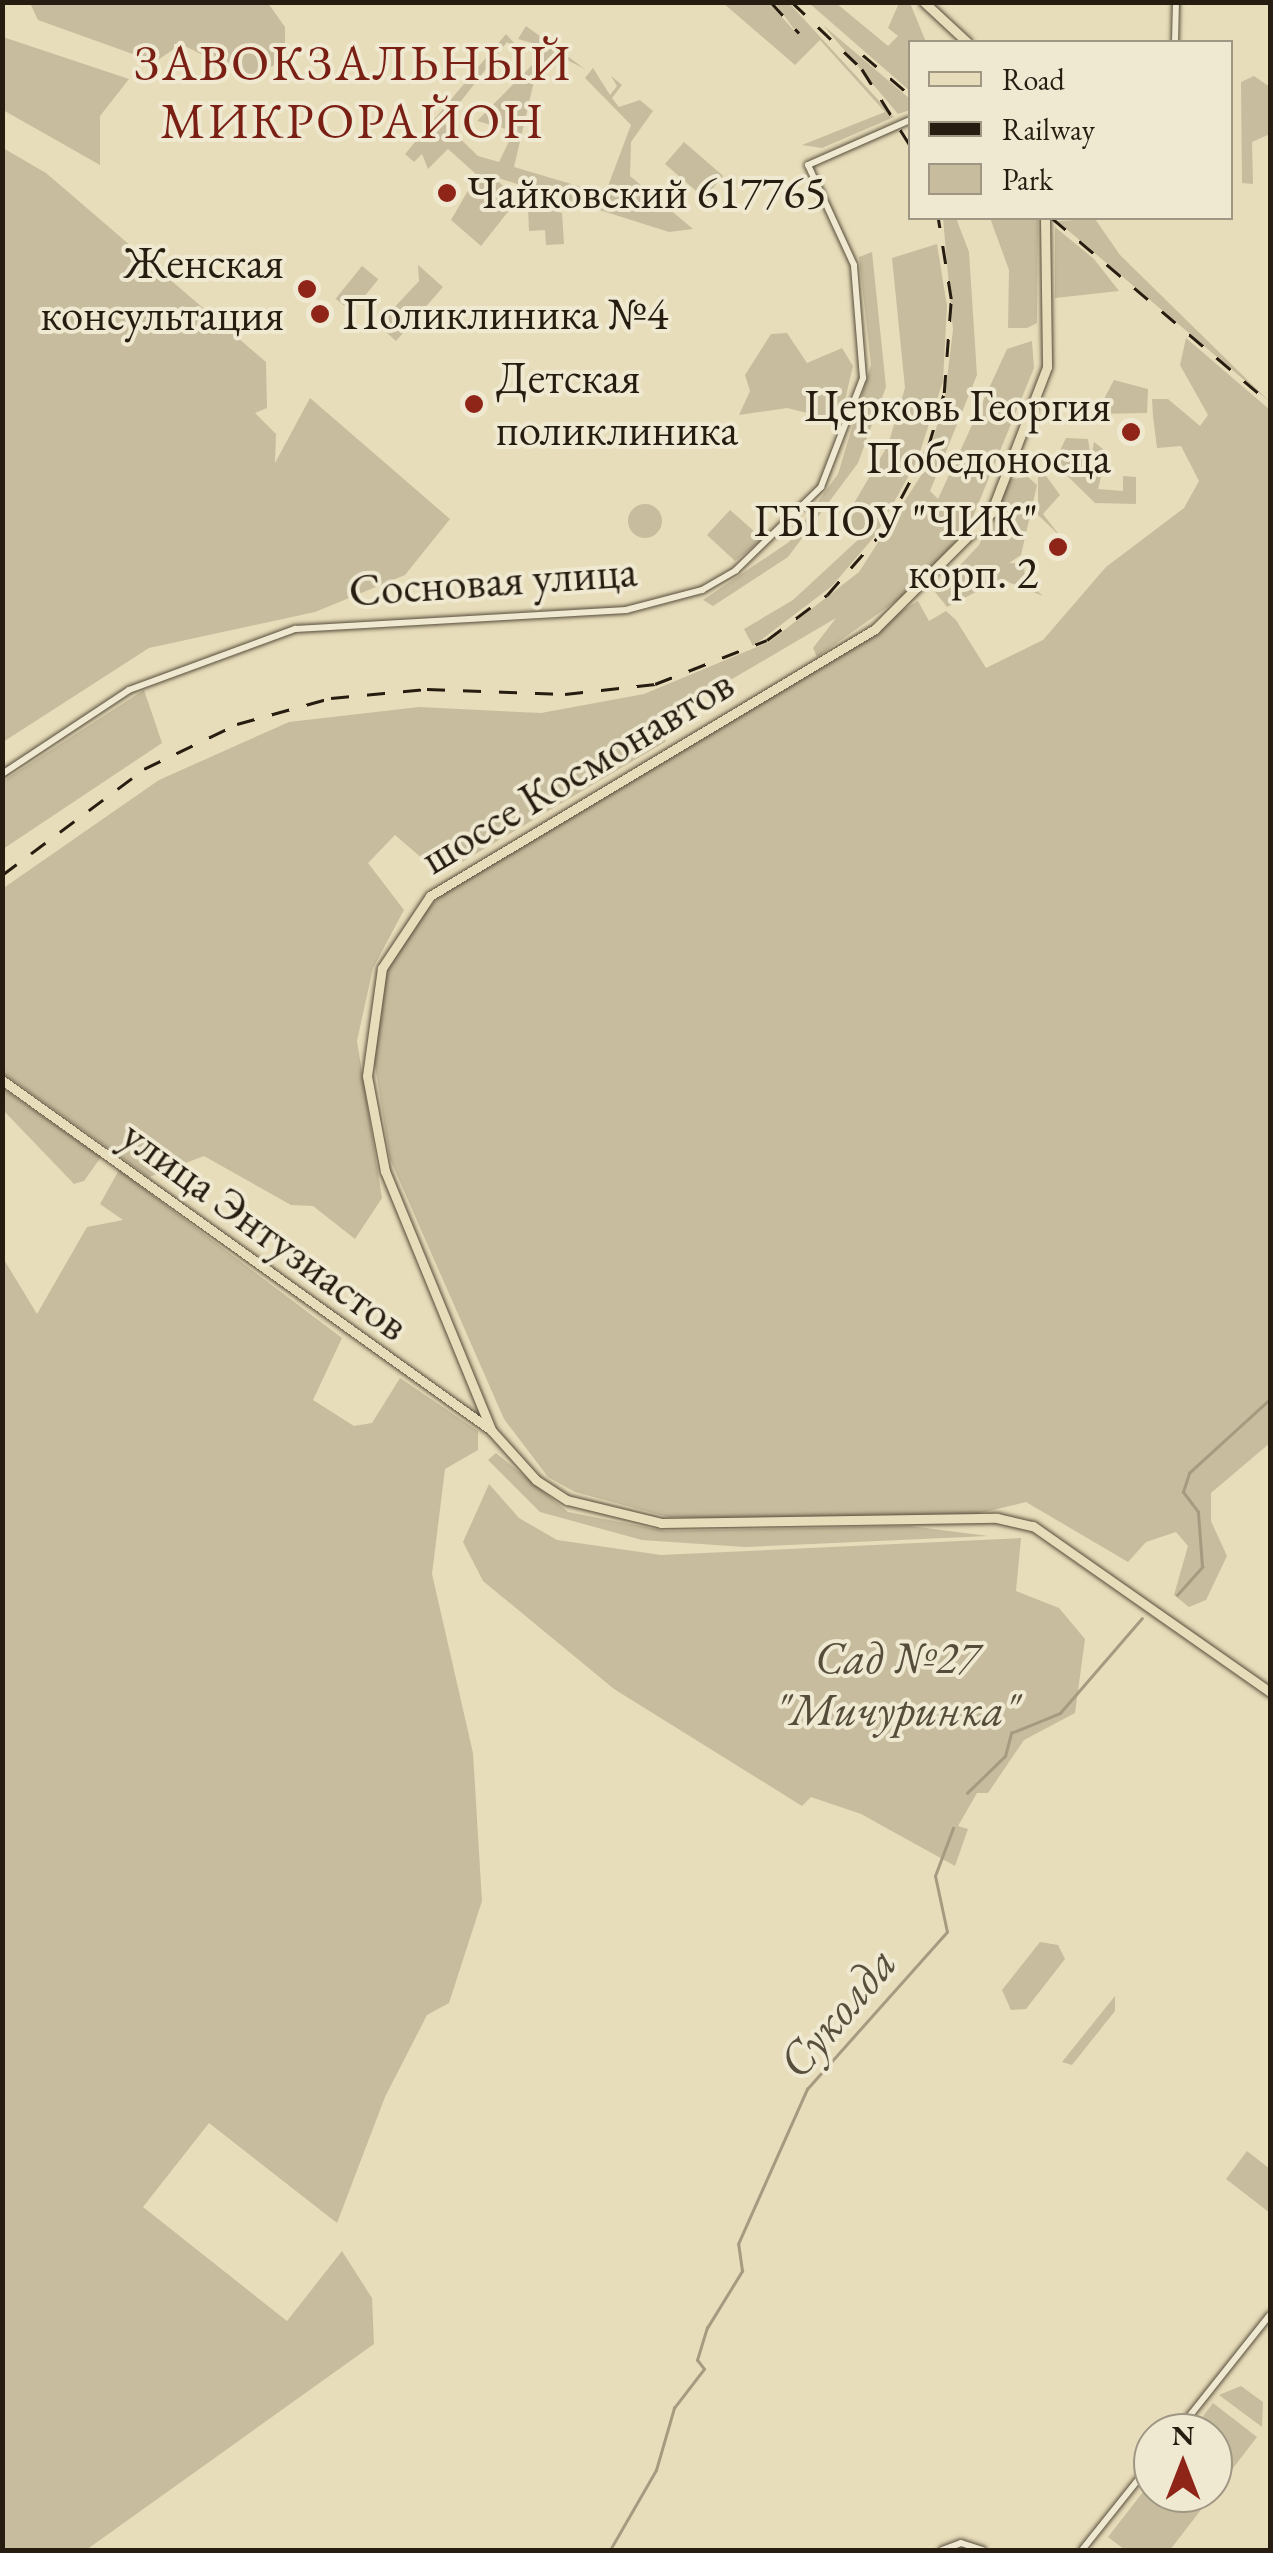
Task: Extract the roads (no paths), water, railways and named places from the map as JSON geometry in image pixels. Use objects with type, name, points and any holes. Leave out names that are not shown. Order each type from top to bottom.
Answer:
[{"type":"main road","points":[[924,2],[965,40]]},
{"type":"main road","name":"шоссе Космонавтов","points":[[1046,221],[1046,367],[991,513],[956,556],[831,657],[452,878],[401,928],[382,968],[366,1039],[380,1152],[491,1430],[566,1500],[660,1524],[997,1518],[1033,1526],[1270,1692]]},
{"type":"main road","name":"улица Энтузиастов","points":[[2,1080],[491,1430]]},
{"type":"street","points":[[1175,40],[1176,2]]},
{"type":"street","name":"Сосновая улица","points":[[2,774],[129,690],[246,643],[385,617],[626,610],[702,590],[774,542],[834,464],[863,378],[854,265],[808,164],[908,121]]},
{"type":"street","points":[[1192,2413],[1270,2315]]},
{"type":"street","points":[[1082,2550],[1133,2486]]},
{"type":"street","points":[[942,2550],[968,2543],[983,2550]]},
{"type":"waterway","name":"Суколда","points":[[1177,1595],[1202,1567],[1198,1512],[1183,1492],[1189,1473],[1270,1399]]},
{"type":"waterway","name":"Суколда","points":[[967,1793],[1005,1756],[1011,1733],[1060,1713],[1142,1618]]},
{"type":"waterway","name":"Суколда","points":[[610,2550],[656,2470],[674,2408],[704,2369],[697,2360],[707,2328],[742,2271],[738,2244],[807,2089],[947,1932],[935,1876],[953,1828]]},
{"type":"railway","points":[[771,2],[799,33]]},
{"type":"railway","points":[[792,2],[862,69],[908,142]]},
{"type":"railway","points":[[863,55],[908,93]]},
{"type":"railway","points":[[2,875],[144,769],[237,724],[331,698],[427,689],[565,694],[655,684],[767,640],[827,595],[884,530],[928,447],[944,393],[951,299],[938,220]]},
{"type":"railway","points":[[1054,220],[1270,403]]},
{"type":"place","name":"Чайковский 617765","points":[[447,193]]},
{"type":"place","name":"Женская консультация","points":[[307,289]]},
{"type":"place","name":"Поликлиника №4","points":[[320,314]]},
{"type":"place","name":"Детская поликлиника","points":[[474,404]]},
{"type":"place","name":"Церковь Георгия Победоносца","points":[[1131,432]]},
{"type":"place","name":"ГБПОУ \"ЧИК\" корп. 2","points":[[1058,547]]},
{"type":"district","name":"ЗАВОКЗАЛЬНЫЙ МИКРОРАЙОН","points":[[353,91]]},
{"type":"park label","name":"Сад №27 \"Мичуринка\"","points":[[897,1684]]}]
